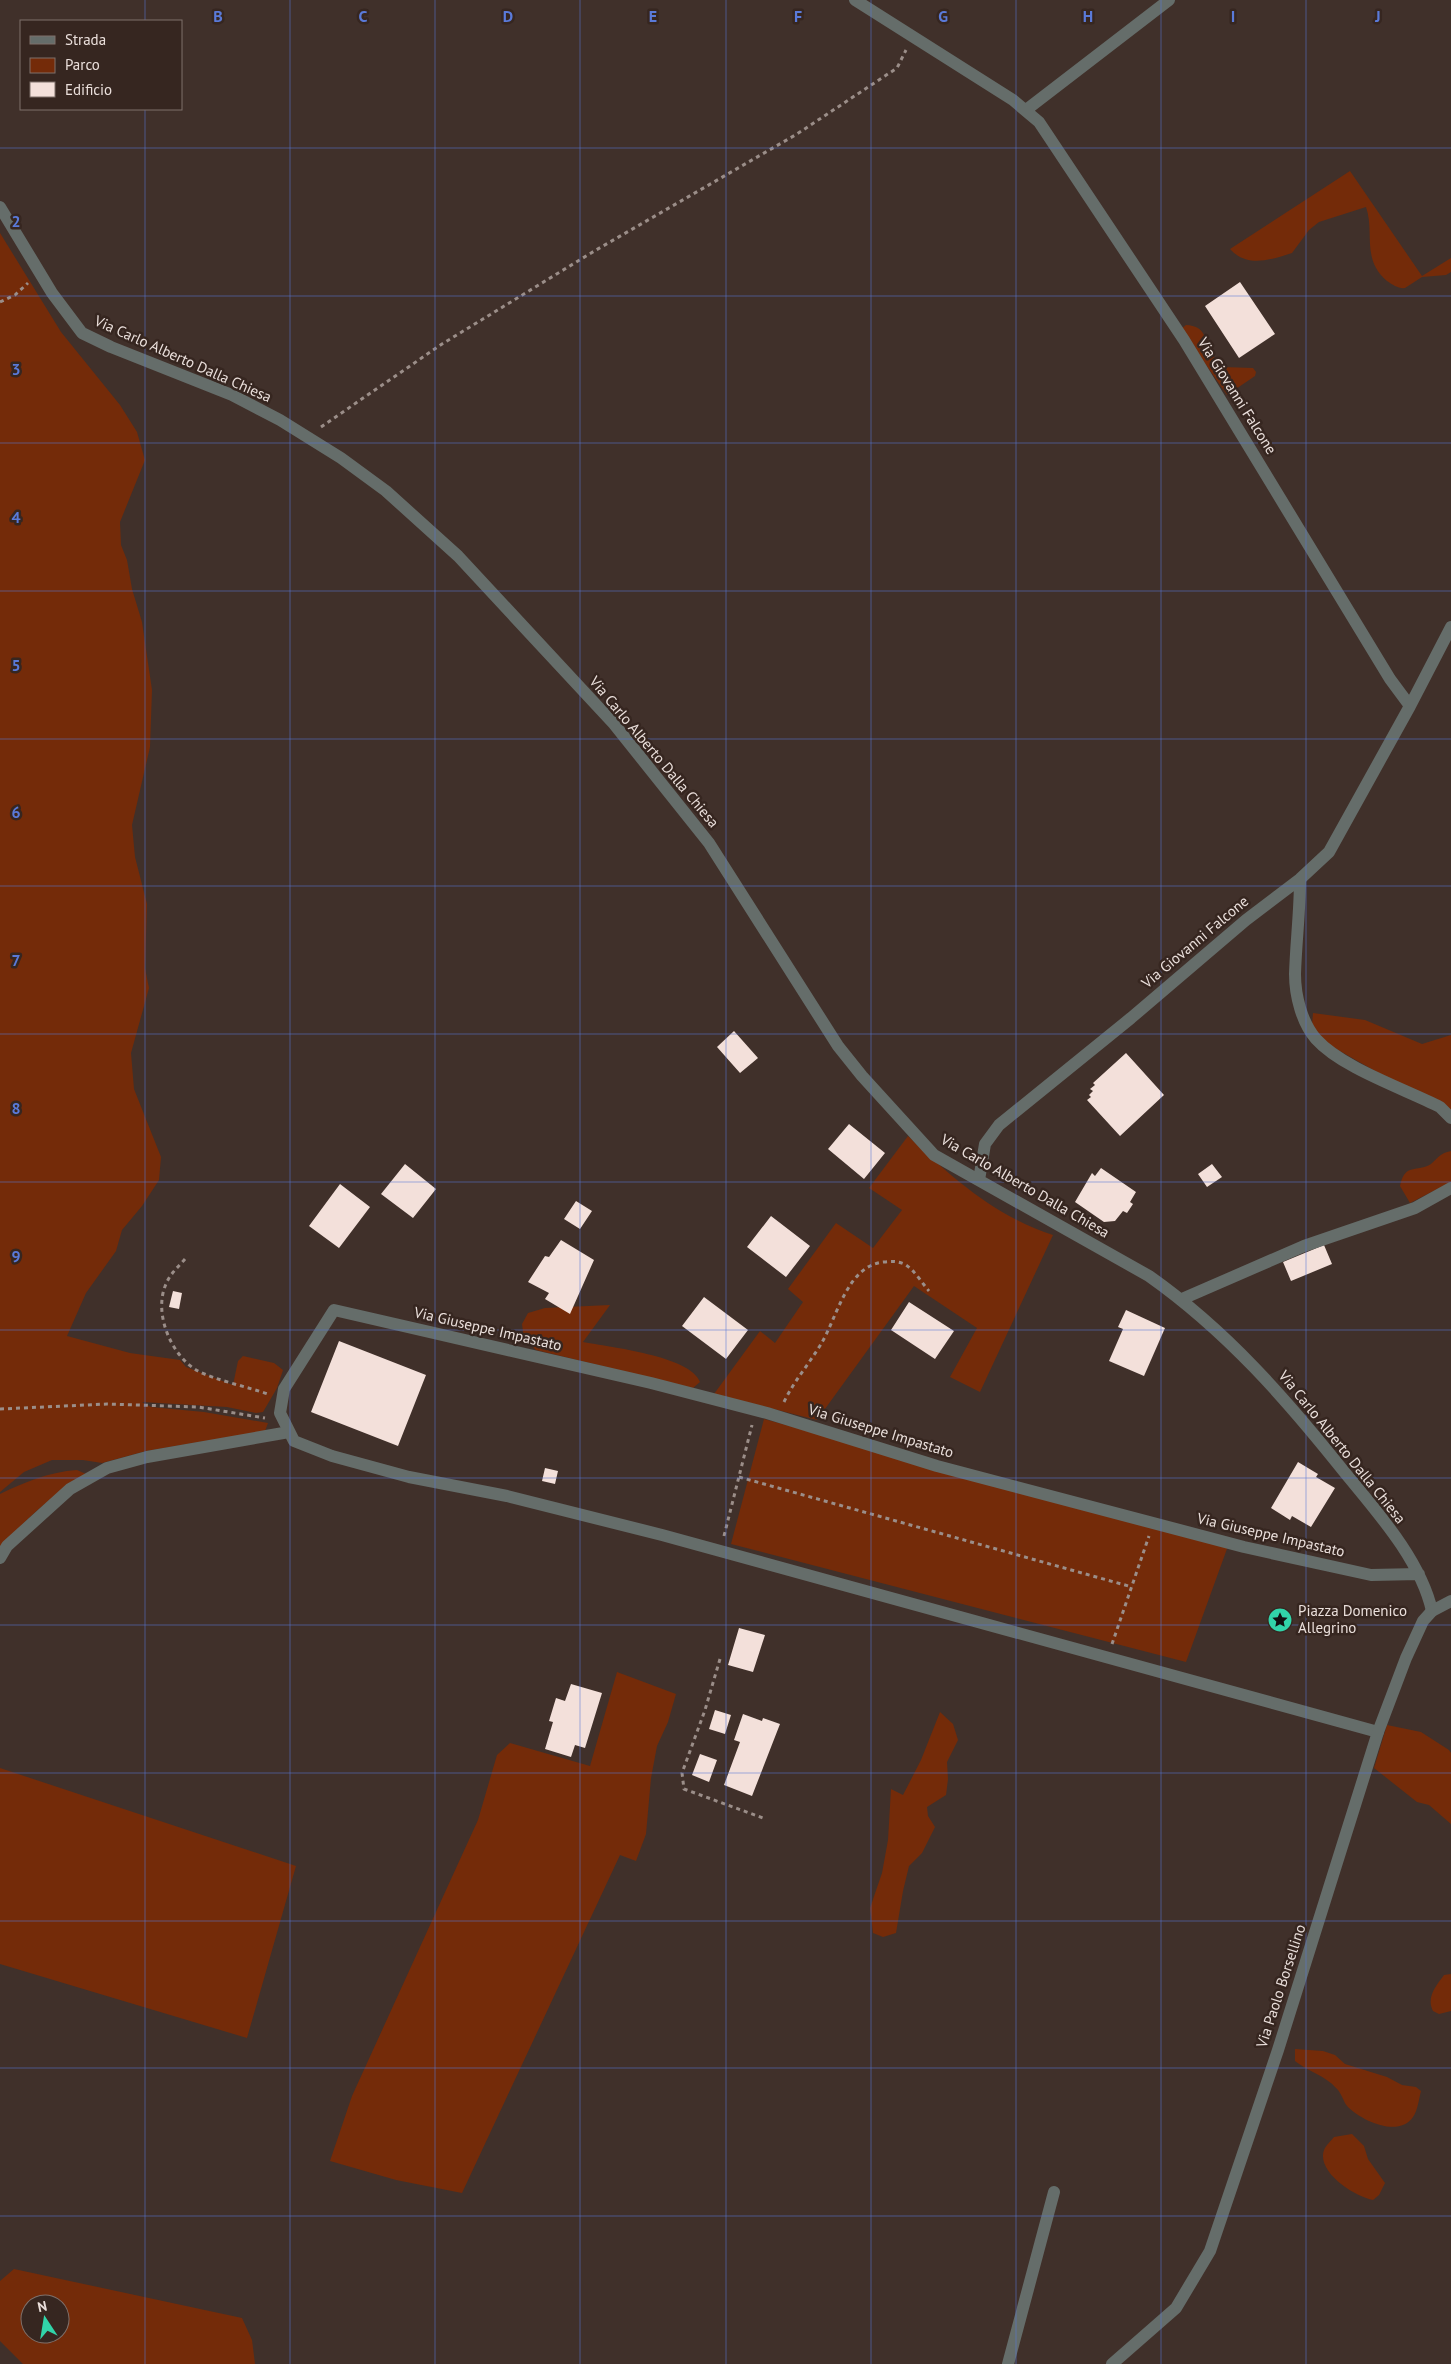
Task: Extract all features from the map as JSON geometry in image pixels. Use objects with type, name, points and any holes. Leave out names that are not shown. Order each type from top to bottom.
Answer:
[{"type":"street","name":"Via Giovanni Falcone","points":[[855,0],[1026,110],[1039,122],[1184,340],[1390,679],[1410,706]]},
{"type":"street","points":[[1026,110],[1169,0]]},
{"type":"street","name":"Via Carlo Alberto Dalla Chiesa","points":[[0,207],[52,293],[82,333],[111,347],[232,395],[310,438],[386,491],[458,556],[614,724],[709,843],[844,1054],[934,1155],[1149,1276],[1182,1299],[1249,1360],[1311,1430],[1375,1509],[1419,1574],[1428,1592],[1432,1611]]},
{"type":"street","name":"Via Giovanni Falcone","points":[[979,1180],[985,1144],[999,1125],[1131,1018],[1329,852],[1410,706],[1451,627]]},
{"type":"street","points":[[1300,878],[1300,924],[1295,976],[1303,1018],[1316,1039],[1345,1060],[1440,1107],[1451,1118]]},
{"type":"street","points":[[1182,1299],[1304,1246],[1415,1208],[1451,1188]]},
{"type":"street","name":"Via Giuseppe Impastato","points":[[282,1399],[284,1390],[334,1310],[651,1383],[778,1416],[937,1466],[1105,1509],[1153,1524],[1371,1575],[1419,1574]]},
{"type":"street","points":[[282,1399],[280,1413],[294,1441],[332,1456],[410,1477],[507,1496],[721,1551],[1378,1732]]},
{"type":"street","points":[[0,1558],[7,1546],[70,1489],[107,1468],[147,1456],[286,1426]]},
{"type":"street","name":"Via Paolo Borsellino","points":[[1112,2364],[1176,2308],[1210,2250],[1278,2050],[1378,1732],[1416,1634],[1432,1611],[1451,1602]]},
{"type":"street","points":[[1008,2364],[1054,2192]]},
{"type":"path","points":[[310,438],[319,428],[442,344],[596,250],[797,134],[897,68],[913,36]]},
{"type":"path","points":[[0,302],[15,295],[39,272]]},
{"type":"path","points":[[185,1259],[170,1276],[164,1292],[165,1329],[180,1354],[199,1371],[282,1399]]},
{"type":"path","points":[[778,1416],[790,1391],[821,1344],[852,1284],[865,1269],[880,1262],[895,1261],[907,1266],[929,1291]]},
{"type":"path","points":[[0,1408],[107,1404],[198,1407],[286,1426]]},
{"type":"path","points":[[721,1551],[755,1410]]},
{"type":"path","points":[[739,1477],[1132,1586]]},
{"type":"path","points":[[1107,1658],[1153,1524]]},
{"type":"path","points":[[720,1659],[705,1710],[682,1773],[684,1789],[763,1818]]},
{"type":"green space","points":[[1350,171],[1422,276],[1451,258],[1451,272],[1446,275],[1422,277],[1405,288],[1398,287],[1387,281],[1379,273],[1371,255],[1366,207],[1319,222],[1309,230],[1292,253],[1284,256],[1259,261],[1251,260],[1244,259],[1230,249]]},
{"type":"green space","points":[[0,233],[61,332],[120,405],[137,432],[145,460],[120,522],[121,545],[127,560],[132,589],[142,622],[152,690],[150,747],[132,825],[135,857],[147,904],[145,968],[149,988],[131,1053],[134,1089],[161,1157],[159,1180],[142,1206],[122,1230],[116,1251],[86,1293],[67,1336],[130,1353],[180,1360],[186,1367],[233,1385],[238,1361],[243,1356],[274,1363],[283,1370],[277,1388],[263,1412],[256,1413],[227,1407],[142,1402],[151,1407],[204,1412],[268,1423],[265,1431],[146,1451],[102,1463],[83,1460],[52,1460],[24,1472],[0,1492]]},
{"type":"green space","points":[[1186,325],[1197,328],[1204,334],[1214,357],[1222,367],[1253,368],[1256,372],[1255,376],[1227,395],[1181,329]]},
{"type":"green space","points":[[1313,1013],[1365,1020],[1422,1044],[1451,1035],[1451,1114],[1324,1042],[1312,1025]]},
{"type":"green space","points":[[908,1136],[940,1166],[975,1194],[1012,1218],[1053,1235],[980,1392],[950,1377],[977,1328],[914,1286],[817,1420],[714,1394],[760,1331],[775,1343],[803,1302],[788,1289],[836,1223],[873,1248],[902,1210],[869,1188]]},
{"type":"green space","points":[[1451,1151],[1451,1182],[1410,1203],[1400,1186],[1405,1174],[1412,1169],[1426,1167],[1442,1154]]},
{"type":"green space","points":[[610,1305],[583,1342],[666,1359],[682,1365],[693,1373],[700,1382],[693,1388],[536,1350],[524,1339],[522,1324],[528,1313],[545,1308]]},
{"type":"green space","points":[[764,1419],[1228,1546],[1186,1662],[731,1544]]},
{"type":"green space","points":[[77,1470],[86,1474],[39,1509],[18,1529],[0,1552],[0,1494],[37,1478]]},
{"type":"green space","points":[[617,1672],[676,1694],[668,1722],[657,1746],[651,1778],[646,1834],[636,1861],[620,1855],[462,2193],[396,2180],[330,2161],[352,2096],[478,1820],[497,1755],[510,1743],[590,1766]]},
{"type":"green space","points":[[940,1712],[953,1724],[958,1740],[947,1762],[948,1779],[946,1795],[927,1807],[928,1816],[935,1827],[922,1853],[909,1866],[896,1933],[883,1937],[873,1933],[870,1908],[882,1873],[888,1840],[891,1789],[903,1795],[921,1760]]},
{"type":"green space","points":[[1387,1725],[1421,1732],[1451,1753],[1451,1824],[1429,1805],[1417,1802],[1374,1768]]},
{"type":"green space","points":[[0,1768],[296,1866],[247,2038],[0,1964]]},
{"type":"green space","points":[[1451,1974],[1451,2011],[1439,2014],[1433,2011],[1431,1996],[1444,1975]]},
{"type":"green space","points":[[1295,2049],[1323,2051],[1335,2055],[1345,2064],[1387,2077],[1402,2085],[1416,2087],[1421,2091],[1415,2114],[1407,2123],[1399,2126],[1390,2127],[1371,2122],[1348,2107],[1340,2092],[1332,2084],[1295,2061]]},
{"type":"green space","points":[[1352,2134],[1364,2146],[1368,2159],[1385,2183],[1379,2195],[1373,2200],[1347,2189],[1331,2175],[1323,2158],[1325,2148],[1334,2137]]},
{"type":"green space","points":[[14,2269],[242,2318],[252,2340],[255,2364],[23,2364],[0,2341],[0,2281]]},
{"type":"building","points":[[1240,282],[1275,334],[1239,358],[1205,306]]},
{"type":"building","points":[[734,1031],[758,1058],[740,1073],[717,1047]]},
{"type":"building","points":[[1126,1053],[1164,1095],[1120,1136],[1087,1100],[1091,1097],[1089,1095],[1093,1091],[1090,1089],[1095,1085],[1093,1083]]},
{"type":"building","points":[[849,1124],[885,1153],[864,1179],[828,1149]]},
{"type":"building","points":[[405,1164],[436,1189],[413,1218],[381,1194]]},
{"type":"building","points":[[1212,1164],[1222,1177],[1207,1187],[1198,1174]]},
{"type":"building","points":[[1101,1168],[1136,1192],[1130,1202],[1133,1204],[1127,1213],[1123,1211],[1115,1221],[1104,1222],[1075,1202],[1092,1173],[1095,1176]]},
{"type":"building","points":[[340,1184],[370,1207],[339,1248],[309,1226]]},
{"type":"building","points":[[576,1201],[592,1211],[580,1229],[564,1219]]},
{"type":"building","points":[[771,1216],[810,1246],[786,1277],[747,1247]]},
{"type":"building","points":[[561,1240],[594,1260],[570,1314],[545,1299],[549,1293],[528,1282],[545,1256],[549,1257]]},
{"type":"building","points":[[1324,1245],[1332,1264],[1291,1281],[1283,1262]]},
{"type":"building","points":[[173,1291],[182,1293],[179,1309],[169,1307]]},
{"type":"building","points":[[704,1297],[748,1330],[726,1359],[682,1326]]},
{"type":"building","points":[[909,1302],[954,1331],[935,1359],[891,1330]]},
{"type":"building","points":[[1126,1310],[1165,1328],[1144,1376],[1109,1361],[1123,1329],[1118,1327]]},
{"type":"building","points":[[339,1341],[426,1375],[398,1446],[311,1412]]},
{"type":"building","points":[[1298,1462],[1318,1474],[1316,1477],[1335,1488],[1311,1527],[1292,1516],[1290,1520],[1271,1508]]},
{"type":"building","points":[[545,1468],[558,1471],[555,1484],[542,1481]]},
{"type":"building","points":[[739,1628],[765,1635],[753,1672],[728,1665]]},
{"type":"building","points":[[571,1684],[602,1693],[585,1748],[575,1745],[571,1757],[545,1749],[553,1722],[549,1721],[556,1698],[565,1701]]},
{"type":"building","points":[[715,1710],[731,1715],[725,1734],[709,1729]]},
{"type":"building","points":[[743,1714],[762,1721],[763,1718],[780,1724],[752,1796],[724,1785],[740,1742],[734,1740]]},
{"type":"building","points":[[700,1754],[717,1760],[709,1782],[692,1775]]},
{"type":"place","name":"Piazza Domenico Allegrino","points":[[1280,1620]]}]
